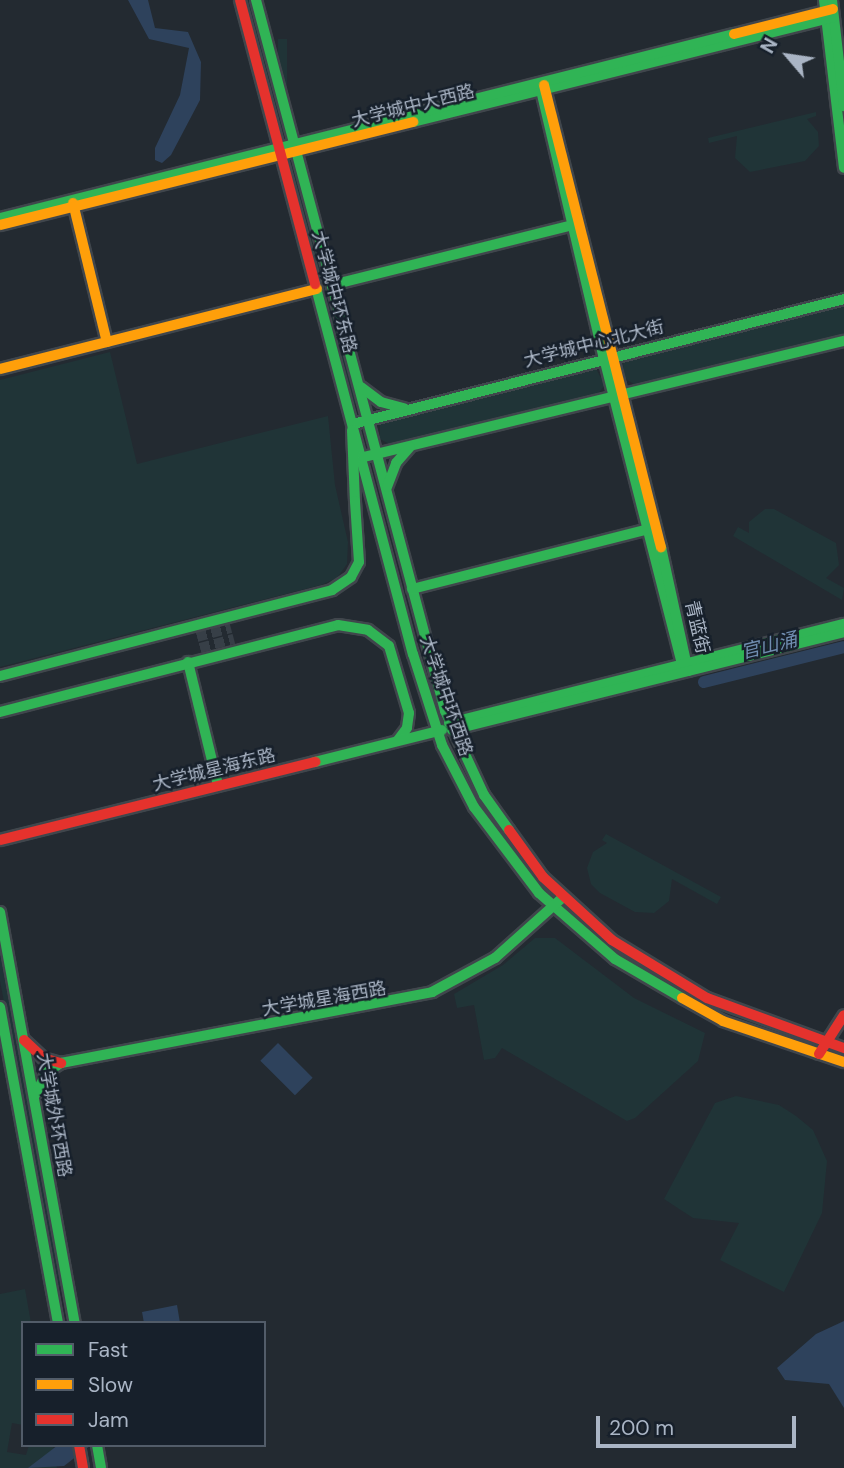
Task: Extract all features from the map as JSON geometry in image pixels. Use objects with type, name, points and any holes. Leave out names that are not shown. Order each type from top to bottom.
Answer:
[{"type":"main road","name":"大学城中环东路","points":[[240,0],[364,457],[397,593]]},
{"type":"main road","name":"大学城中环东路","points":[[256,0],[412,589]]},
{"type":"main road","points":[[824,0],[830,11],[844,106]]},
{"type":"main road","name":"大学城中大西路","points":[[0,218],[73,203],[543,87],[830,11]]},
{"type":"main road","points":[[830,11],[844,168]]},
{"type":"main road","name":"青蓝街","points":[[543,87],[687,666]]},
{"type":"main road","name":"大学城中大西路","points":[[0,225],[73,203]]},
{"type":"main road","points":[[73,203],[107,342]]},
{"type":"main road","points":[[332,285],[576,224]]},
{"type":"main road","points":[[0,369],[317,289]]},
{"type":"main road","name":"大学城中心北大街","points":[[353,424],[404,408],[844,299]]},
{"type":"main road","points":[[364,457],[844,341]]},
{"type":"main road","points":[[359,383],[381,402],[404,408]]},
{"type":"main road","points":[[0,676],[332,590],[346,582],[359,562],[350,465],[353,424]]},
{"type":"main road","points":[[387,490],[396,463],[410,447]]},
{"type":"main road","points":[[412,589],[653,528]]},
{"type":"main road","name":"大学城中环西路","points":[[412,589],[451,727],[503,825],[562,898],[597,929],[706,998],[844,1048]]},
{"type":"main road","name":"大学城中环西路","points":[[397,593],[437,730],[481,818],[552,907],[589,940],[701,1010],[844,1062]]},
{"type":"main road","name":"大学城星海东路","points":[[0,839],[451,727],[844,624]]},
{"type":"main road","points":[[0,712],[188,662],[343,625],[368,630],[389,646],[409,713],[407,729],[398,740]]},
{"type":"main road","name":"大学城星海东路","points":[[687,666],[844,632]]},
{"type":"main road","points":[[188,662],[218,785]]},
{"type":"main road","name":"大学城星海西路","points":[[61,1063],[416,997],[485,965],[562,898]]},
{"type":"main road","name":"大学城外环西路","points":[[0,912],[75,1321]]},
{"type":"main road","points":[[589,940],[597,929]]},
{"type":"main road","name":"大学城外环西路","points":[[0,1007],[58,1321]]},
{"type":"main road","points":[[819,1054],[844,1015]]},
{"type":"main road","points":[[24,1040],[43,1058],[61,1063]]},
{"type":"main road","points":[[34,1095],[47,1072],[61,1063]]},
{"type":"main road","points":[[79,1447],[82,1465]]},
{"type":"main road","points":[[98,1449],[101,1468]]},
{"type":"green space","points":[[245,0],[252,0],[286,135],[282,133]]},
{"type":"green space","points":[[278,39],[287,39],[287,119],[278,119]]},
{"type":"green space","points":[[816,112],[816,116],[807,119],[818,132],[819,146],[805,161],[750,172],[735,158],[737,136],[709,143],[708,138]]},
{"type":"green space","points":[[290,164],[295,165],[359,403],[354,404],[332,328]]},
{"type":"green space","points":[[844,305],[844,335],[637,386],[624,378],[623,362],[630,357]]},
{"type":"green space","points":[[110,352],[137,464],[328,416],[335,485],[348,542],[347,564],[337,578],[321,585],[0,667],[0,380]]},
{"type":"green space","points":[[595,367],[605,385],[597,395],[393,446],[380,439],[380,422]]},
{"type":"green space","points":[[765,509],[774,509],[836,543],[839,565],[826,578],[844,588],[842,600],[733,536],[738,527],[749,533],[749,522]]},
{"type":"green space","points":[[606,834],[721,897],[717,904],[672,879],[669,901],[654,913],[635,912],[600,893],[591,884],[587,868],[593,852],[607,843],[602,840]]},
{"type":"green space","points":[[535,938],[555,938],[634,998],[705,1033],[698,1061],[635,1118],[627,1121],[502,1048],[495,1058],[484,1060],[474,1005],[457,1008],[454,994],[503,965]]},
{"type":"green space","points":[[0,942],[61,1284],[59,1288],[0,981]]},
{"type":"green space","points":[[736,1096],[779,1105],[796,1116],[813,1130],[827,1161],[822,1213],[784,1292],[720,1260],[739,1223],[693,1218],[664,1199],[715,1103]]},
{"type":"green space","points":[[25,1289],[31,1321],[21,1321],[21,1425],[12,1423],[7,1452],[26,1455],[28,1447],[53,1447],[57,1468],[0,1468],[0,1294]]},
{"type":"water","points":[[128,0],[148,0],[155,28],[188,32],[201,62],[200,100],[171,155],[162,163],[155,160],[155,148],[180,95],[189,48],[149,39]]},
{"type":"water","points":[[278,1043],[313,1078],[295,1095],[260,1061]]},
{"type":"water","points":[[177,1305],[180,1321],[144,1321],[142,1312]]},
{"type":"water","points":[[844,1321],[844,1408],[829,1384],[785,1380],[777,1368],[816,1334]]},
{"type":"water","points":[[55,1447],[88,1447],[64,1466],[28,1468]]},
{"type":"waterway","name":"官山涌","points":[[704,682],[844,647]]},
{"type":"tunnel","points":[[197,637],[231,628]]},
{"type":"tunnel","points":[[200,648],[234,639]]},
{"type":"traffic: fast","points":[[256,0],[445,711],[484,795],[509,830]]},
{"type":"traffic: fast","points":[[824,0],[844,168]]},
{"type":"traffic: fast","points":[[832,0],[844,106]]},
{"type":"traffic: fast","points":[[413,122],[833,17]]},
{"type":"traffic: fast","points":[[0,218],[734,34]]},
{"type":"traffic: fast","points":[[540,86],[604,358],[682,665],[688,671]]},
{"type":"traffic: fast","points":[[332,285],[576,224]]},
{"type":"traffic: fast","points":[[315,284],[413,654],[442,745],[474,807],[539,893],[615,959],[682,998]]},
{"type":"traffic: fast","points":[[353,424],[844,299]]},
{"type":"traffic: fast","points":[[364,457],[844,341]]},
{"type":"traffic: fast","points":[[361,387],[381,402],[404,408]]},
{"type":"traffic: fast","points":[[352,430],[355,501]]},
{"type":"traffic: fast","points":[[387,487],[396,463],[410,447]]},
{"type":"traffic: fast","points":[[0,676],[332,590],[351,577],[359,562],[355,501]]},
{"type":"traffic: fast","points":[[412,589],[653,528]]},
{"type":"traffic: fast","points":[[661,547],[688,671]]},
{"type":"traffic: fast","points":[[449,723],[844,624]]},
{"type":"traffic: fast","points":[[0,712],[338,625],[368,630],[389,646]]},
{"type":"traffic: fast","points":[[452,730],[844,632]]},
{"type":"traffic: fast","points":[[389,646],[409,713],[407,728],[398,740]]},
{"type":"traffic: fast","points":[[188,662],[218,785]]},
{"type":"traffic: fast","points":[[315,762],[442,730]]},
{"type":"traffic: fast","points":[[35,1095],[47,1072],[61,1063],[432,992],[495,958],[562,898]]},
{"type":"traffic: fast","points":[[0,912],[75,1321]]},
{"type":"traffic: fast","points":[[0,1007],[58,1321]]},
{"type":"traffic: fast","points":[[97,1447],[101,1468]]},
{"type":"traffic: slow","points":[[734,34],[833,9]]},
{"type":"traffic: slow","points":[[544,85],[661,547]]},
{"type":"traffic: slow","points":[[0,225],[413,122]]},
{"type":"traffic: slow","points":[[73,203],[107,342]]},
{"type":"traffic: slow","points":[[0,369],[317,289]]},
{"type":"traffic: slow","points":[[682,998],[723,1021],[844,1062]]},
{"type":"traffic: jam","points":[[240,0],[315,284]]},
{"type":"traffic: jam","points":[[0,840],[315,762]]},
{"type":"traffic: jam","points":[[509,830],[543,877],[612,940],[707,998],[844,1048]]},
{"type":"traffic: jam","points":[[819,1054],[844,1015]]},
{"type":"traffic: jam","points":[[24,1040],[43,1058],[61,1063]]},
{"type":"traffic: jam","points":[[79,1447],[83,1468]]}]
